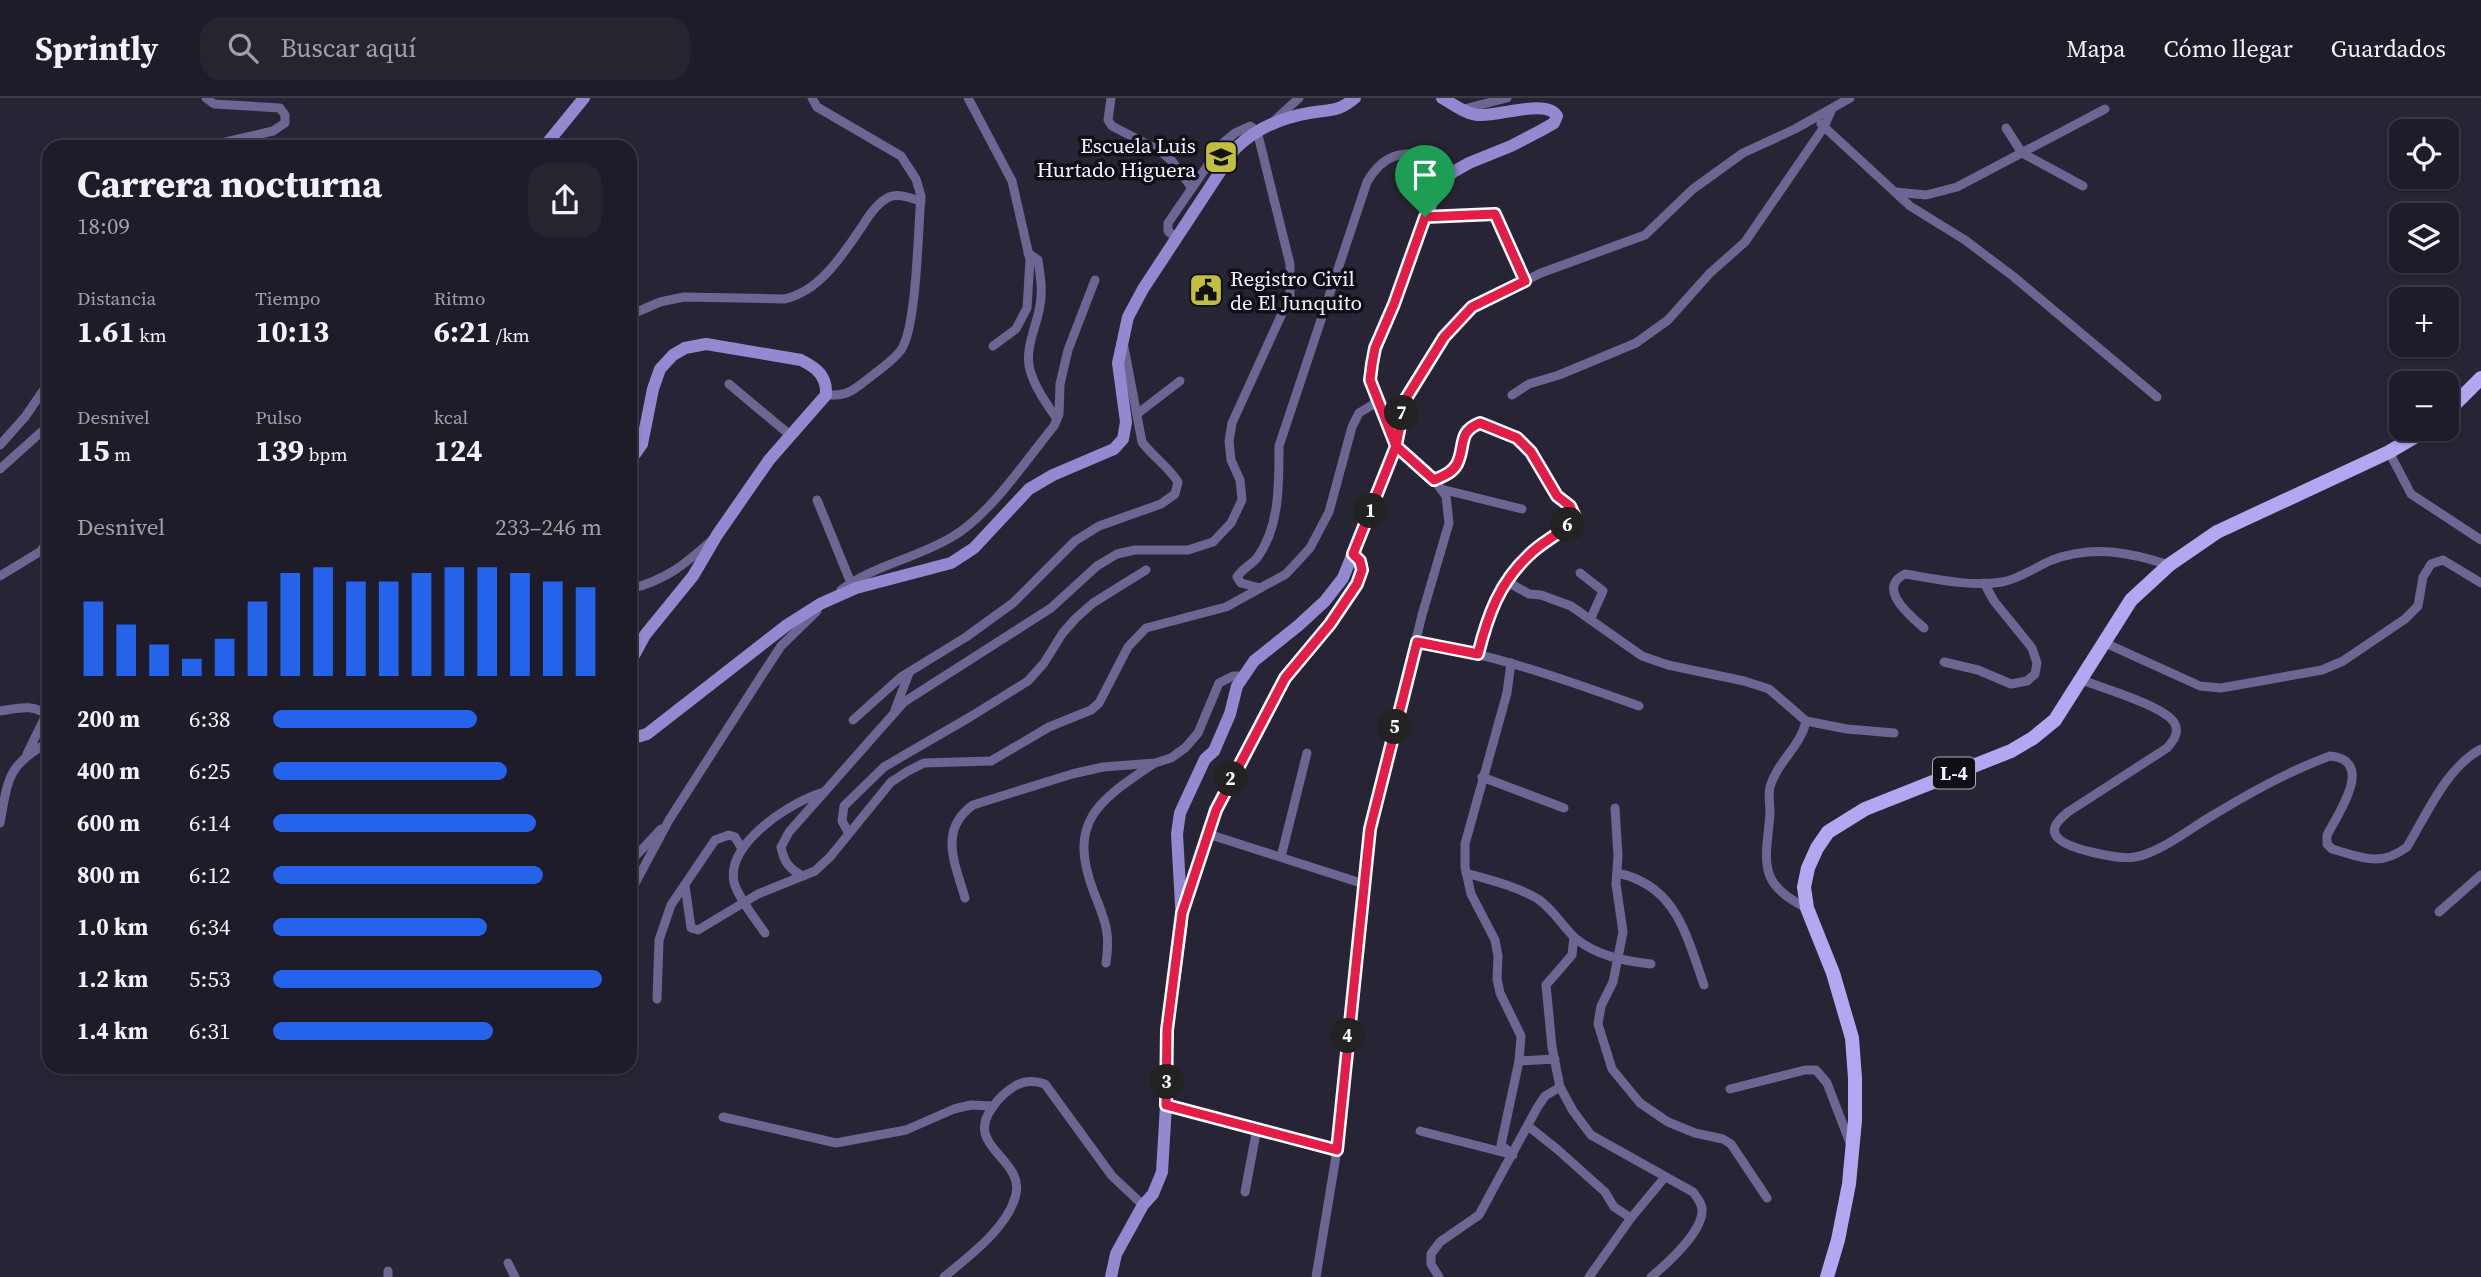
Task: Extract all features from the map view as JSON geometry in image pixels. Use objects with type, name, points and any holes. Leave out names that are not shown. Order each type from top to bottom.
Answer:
[{"type":"main road","points":[[2459,400],[2481,378]]},
{"type":"main road","name":"L-4","points":[[1832,1274],[1853,1150],[1855,1120],[1852,1038],[1833,973],[1807,908],[1804,887],[1808,868],[1828,832],[1865,809],[2011,751],[2034,738],[2055,720],[2131,600],[2169,565],[2217,532],[2389,453],[2408,441]]},
{"type":"street","points":[[206,98],[214,104],[280,108],[285,115],[285,123],[274,131],[235,140]]},
{"type":"street","points":[[550,140],[584,98]]},
{"type":"street","points":[[812,98],[817,107],[901,156],[916,179],[921,201],[912,315],[903,348],[851,392],[842,396],[826,394]]},
{"type":"street","points":[[968,98],[1012,181],[1028,253],[1027,308],[1016,329],[993,346]]},
{"type":"street","points":[[1111,98],[1108,120],[1111,126],[1160,151],[1172,161],[1192,188]]},
{"type":"street","points":[[637,880],[670,820],[781,646],[827,601],[856,588],[951,563],[974,548],[1029,489],[1053,475],[1114,449],[1123,439],[1126,422],[1118,363],[1128,317],[1235,149],[1249,135],[1273,121],[1299,98]]},
{"type":"street","points":[[1273,121],[1312,112],[1340,110],[1355,98]]},
{"type":"street","points":[[1316,1277],[1337,1150],[1370,829],[1422,615],[1449,523],[1446,496],[1434,480],[1396,446],[1377,402],[1370,380],[1375,348],[1438,187],[1453,172],[1541,131],[1554,123],[1557,116],[1549,107],[1517,108],[1492,116],[1474,114],[1442,98]]},
{"type":"street","points":[[1464,109],[1507,98]]},
{"type":"street","points":[[1182,913],[1177,834],[1180,813],[1205,759],[1214,751],[1230,714],[1237,686],[1254,661],[1325,601],[1343,578],[1396,446],[1405,400],[1444,337],[1472,307],[1525,281],[1645,235],[1693,189],[1743,153],[1850,98]]},
{"type":"street","points":[[1512,395],[1529,384],[1559,375],[1636,343],[1668,320],[1710,273],[1745,242],[1824,127],[1833,107]]},
{"type":"street","points":[[1895,192],[1926,195],[1957,187],[2105,109]]},
{"type":"street","points":[[1814,118],[1910,205],[1965,240],[2014,277],[2157,397]]},
{"type":"street","points":[[803,876],[791,870],[783,857],[780,847],[789,831],[904,702],[1051,608],[1097,566],[1117,554],[1135,550],[1188,550],[1213,542],[1231,523],[1242,500],[1240,480],[1231,460],[1229,441],[1232,423],[1290,296],[1290,264],[1257,131],[1250,126],[1223,143],[1168,223],[1168,231],[1177,238]]},
{"type":"street","points":[[2007,128],[2022,153],[2083,186]]},
{"type":"street","points":[[1260,587],[1241,583],[1237,577],[1256,558],[1271,531],[1279,487],[1279,446],[1367,182],[1374,169],[1386,159],[1402,153],[1434,154],[1453,172]]},
{"type":"street","points":[[637,312],[660,302],[684,297],[784,299],[798,296],[813,288],[849,246],[880,203],[890,197],[903,195],[921,201]]},
{"type":"street","points":[[1425,217],[1495,214],[1525,281]]},
{"type":"street","points":[[1028,253],[1038,260],[1041,285],[1041,303],[1030,347],[1029,368],[1039,393],[1057,419]]},
{"type":"street","points":[[637,738],[647,734],[787,625],[851,583],[916,556],[964,530],[988,507],[1054,426],[1068,350],[1095,280]]},
{"type":"street","points":[[853,720],[909,673],[1013,603],[1075,541],[1099,526],[1161,505],[1175,494],[1178,482],[1170,469],[1150,453],[1142,442],[1122,338]]},
{"type":"street","points":[[637,450],[642,443],[660,369],[673,355],[685,348],[706,344],[801,360],[823,376],[826,394],[819,405],[769,460],[717,535],[693,576],[645,635],[637,650]]},
{"type":"street","points":[[1137,414],[1180,381]]},
{"type":"street","points":[[729,384],[790,435]]},
{"type":"street","points":[[0,445],[25,417],[42,392]]},
{"type":"street","points":[[685,885],[691,928],[698,930],[745,902],[815,871],[830,857],[891,782],[924,763],[991,761],[1049,727],[1091,710],[1099,703],[1128,646],[1146,628],[1226,607],[1286,574],[1310,548],[1329,512],[1359,413],[1377,402]]},
{"type":"street","points":[[1434,480],[1449,474],[1457,465],[1465,434],[1470,427],[1480,423],[1517,438],[1531,452],[1557,496],[1570,506],[1575,517],[1563,532],[1531,553],[1503,583],[1478,654]]},
{"type":"street","points":[[0,469],[42,431]]},
{"type":"street","points":[[2389,453],[2411,494],[2433,511],[2481,540]]},
{"type":"street","points":[[1441,489],[1522,509]]},
{"type":"street","points":[[817,500],[851,583]]},
{"type":"street","points":[[637,587],[657,581],[681,567],[717,535]]},
{"type":"street","points":[[0,576],[42,549]]},
{"type":"street","points":[[1924,628],[1906,612],[1896,598],[1893,587],[1896,578],[1905,574],[1974,584],[2004,582],[2053,559],[2106,551],[2130,553],[2169,565]]},
{"type":"street","points":[[1111,1277],[1116,1254],[1143,1205],[1153,1194],[1162,1172],[1167,1030],[1182,913],[1216,810],[1285,678],[1330,624],[1357,584],[1362,570],[1360,561],[1353,554]]},
{"type":"street","points":[[2103,642],[2200,685],[2221,688],[2322,670],[2343,660],[2405,618],[2418,606],[2423,577],[2431,564],[2443,560],[2481,583]]},
{"type":"street","points":[[848,832],[842,821],[844,806],[884,767],[1028,681],[1075,619],[1093,603],[1146,570]]},
{"type":"street","points":[[1580,573],[1603,592],[1591,618]]},
{"type":"street","points":[[1503,583],[1529,594],[1541,595],[1572,606],[1642,656],[1769,689],[1806,721],[1847,729],[1894,733]]},
{"type":"street","points":[[1944,662],[1978,670],[2011,684],[2027,681],[2035,674],[2037,663],[2032,648],[1983,583]]},
{"type":"street","points":[[1417,642],[1511,663],[1639,706]]},
{"type":"street","points":[[1511,663],[1507,693],[1465,844],[1466,873],[1471,894],[1495,940],[1500,993],[1521,1035],[1519,1061],[1501,1145],[1513,1155]]},
{"type":"street","points":[[893,715],[909,673]]},
{"type":"street","points":[[965,898],[950,844],[961,814],[974,805],[1072,774],[1103,767],[1155,763],[1171,758],[1185,748],[1198,733],[1219,683],[1233,676],[1244,677]]},
{"type":"street","points":[[2082,680],[2154,708],[2169,716],[2176,726],[2176,738],[2167,748],[2068,811],[2055,824],[2054,832],[2059,839],[2079,848],[2119,858],[2136,857],[2159,848],[2254,790],[2330,756],[2341,757],[2349,764],[2352,787],[2327,835],[2327,844],[2332,849],[2375,861],[2407,848],[2441,790],[2465,758],[2481,749]]},
{"type":"street","points":[[0,712],[23,707],[42,711]]},
{"type":"street","points":[[1806,721],[1804,731],[1770,787],[1766,863],[1773,885],[1807,908]]},
{"type":"street","points":[[0,823],[7,784],[14,768],[27,754],[42,723]]},
{"type":"street","points":[[27,754],[42,746]]},
{"type":"street","points":[[1281,857],[1307,753]]},
{"type":"street","points":[[1106,963],[1109,941],[1106,922],[1089,874],[1084,851],[1084,830],[1094,811],[1116,789],[1155,763]]},
{"type":"street","points":[[1482,777],[1564,808]]},
{"type":"street","points":[[765,933],[734,885],[733,867],[755,834],[790,806],[809,796],[825,792]]},
{"type":"street","points":[[1615,808],[1617,873],[1623,932],[1614,982],[1601,1006],[1598,1024],[1612,1069],[1640,1103],[1668,1122],[1731,1144],[1767,1198]]},
{"type":"street","points":[[637,855],[670,820]]},
{"type":"street","points":[[1208,834],[1364,884]]},
{"type":"street","points":[[657,999],[659,940],[671,905],[715,840],[729,835],[735,837],[743,849]]},
{"type":"street","points":[[1466,873],[1521,891],[1536,899],[1549,908],[1574,937],[1589,948],[1618,960],[1651,964]]},
{"type":"street","points":[[1617,873],[1634,877],[1664,896],[1684,927],[1703,985]]},
{"type":"street","points":[[2439,912],[2481,874]]},
{"type":"street","points":[[1574,937],[1572,955],[1546,985],[1560,1087],[1573,1111],[1591,1135],[1693,1192],[1699,1201],[1702,1215],[1688,1240],[1675,1257],[1651,1277]]},
{"type":"street","points":[[1519,1061],[1555,1059]]},
{"type":"street","points":[[1730,1089],[1805,1070],[1816,1070],[1827,1083],[1853,1150]]},
{"type":"street","points":[[944,1277],[995,1231],[1015,1199],[1017,1192],[1012,1172],[990,1146],[985,1133],[985,1118],[1001,1096],[1016,1085],[1032,1080],[1045,1084],[1112,1176],[1143,1205]]},
{"type":"street","points":[[1439,1277],[1431,1264],[1431,1254],[1440,1242],[1479,1215],[1545,1096],[1560,1087]]},
{"type":"street","points":[[723,1117],[836,1143],[906,1130],[954,1109],[971,1105],[993,1106]]},
{"type":"street","points":[[1166,1105],[1337,1150]]},
{"type":"street","points":[[1528,1126],[1605,1192],[1614,1207],[1630,1218]]},
{"type":"street","points":[[1245,1192],[1257,1128]]},
{"type":"street","points":[[1420,1131],[1513,1155]]},
{"type":"street","points":[[1589,1277],[1630,1218],[1665,1177]]},
{"type":"street","points":[[508,1263],[515,1277]]},
{"type":"place","name":"Escuela Luis Hurtado Higuera","points":[[1221,157]]},
{"type":"place","name":"Registro Civil de El Junquito","points":[[1206,290]]},
{"type":"route","points":[[1425,217],[1401,286],[1375,348],[1372,364],[1370,380],[1396,446],[1353,554],[1360,561],[1362,570],[1357,584],[1330,624],[1285,678],[1216,810],[1182,913],[1167,1030],[1166,1105],[1337,1150],[1370,829],[1417,642],[1478,654],[1503,583],[1531,553],[1563,532],[1575,517],[1570,506],[1557,496],[1531,452],[1517,438],[1480,423],[1470,427],[1465,434],[1457,465],[1449,474],[1434,480],[1396,446],[1405,400],[1444,337],[1472,307],[1525,281],[1495,214],[1425,217]]}]
